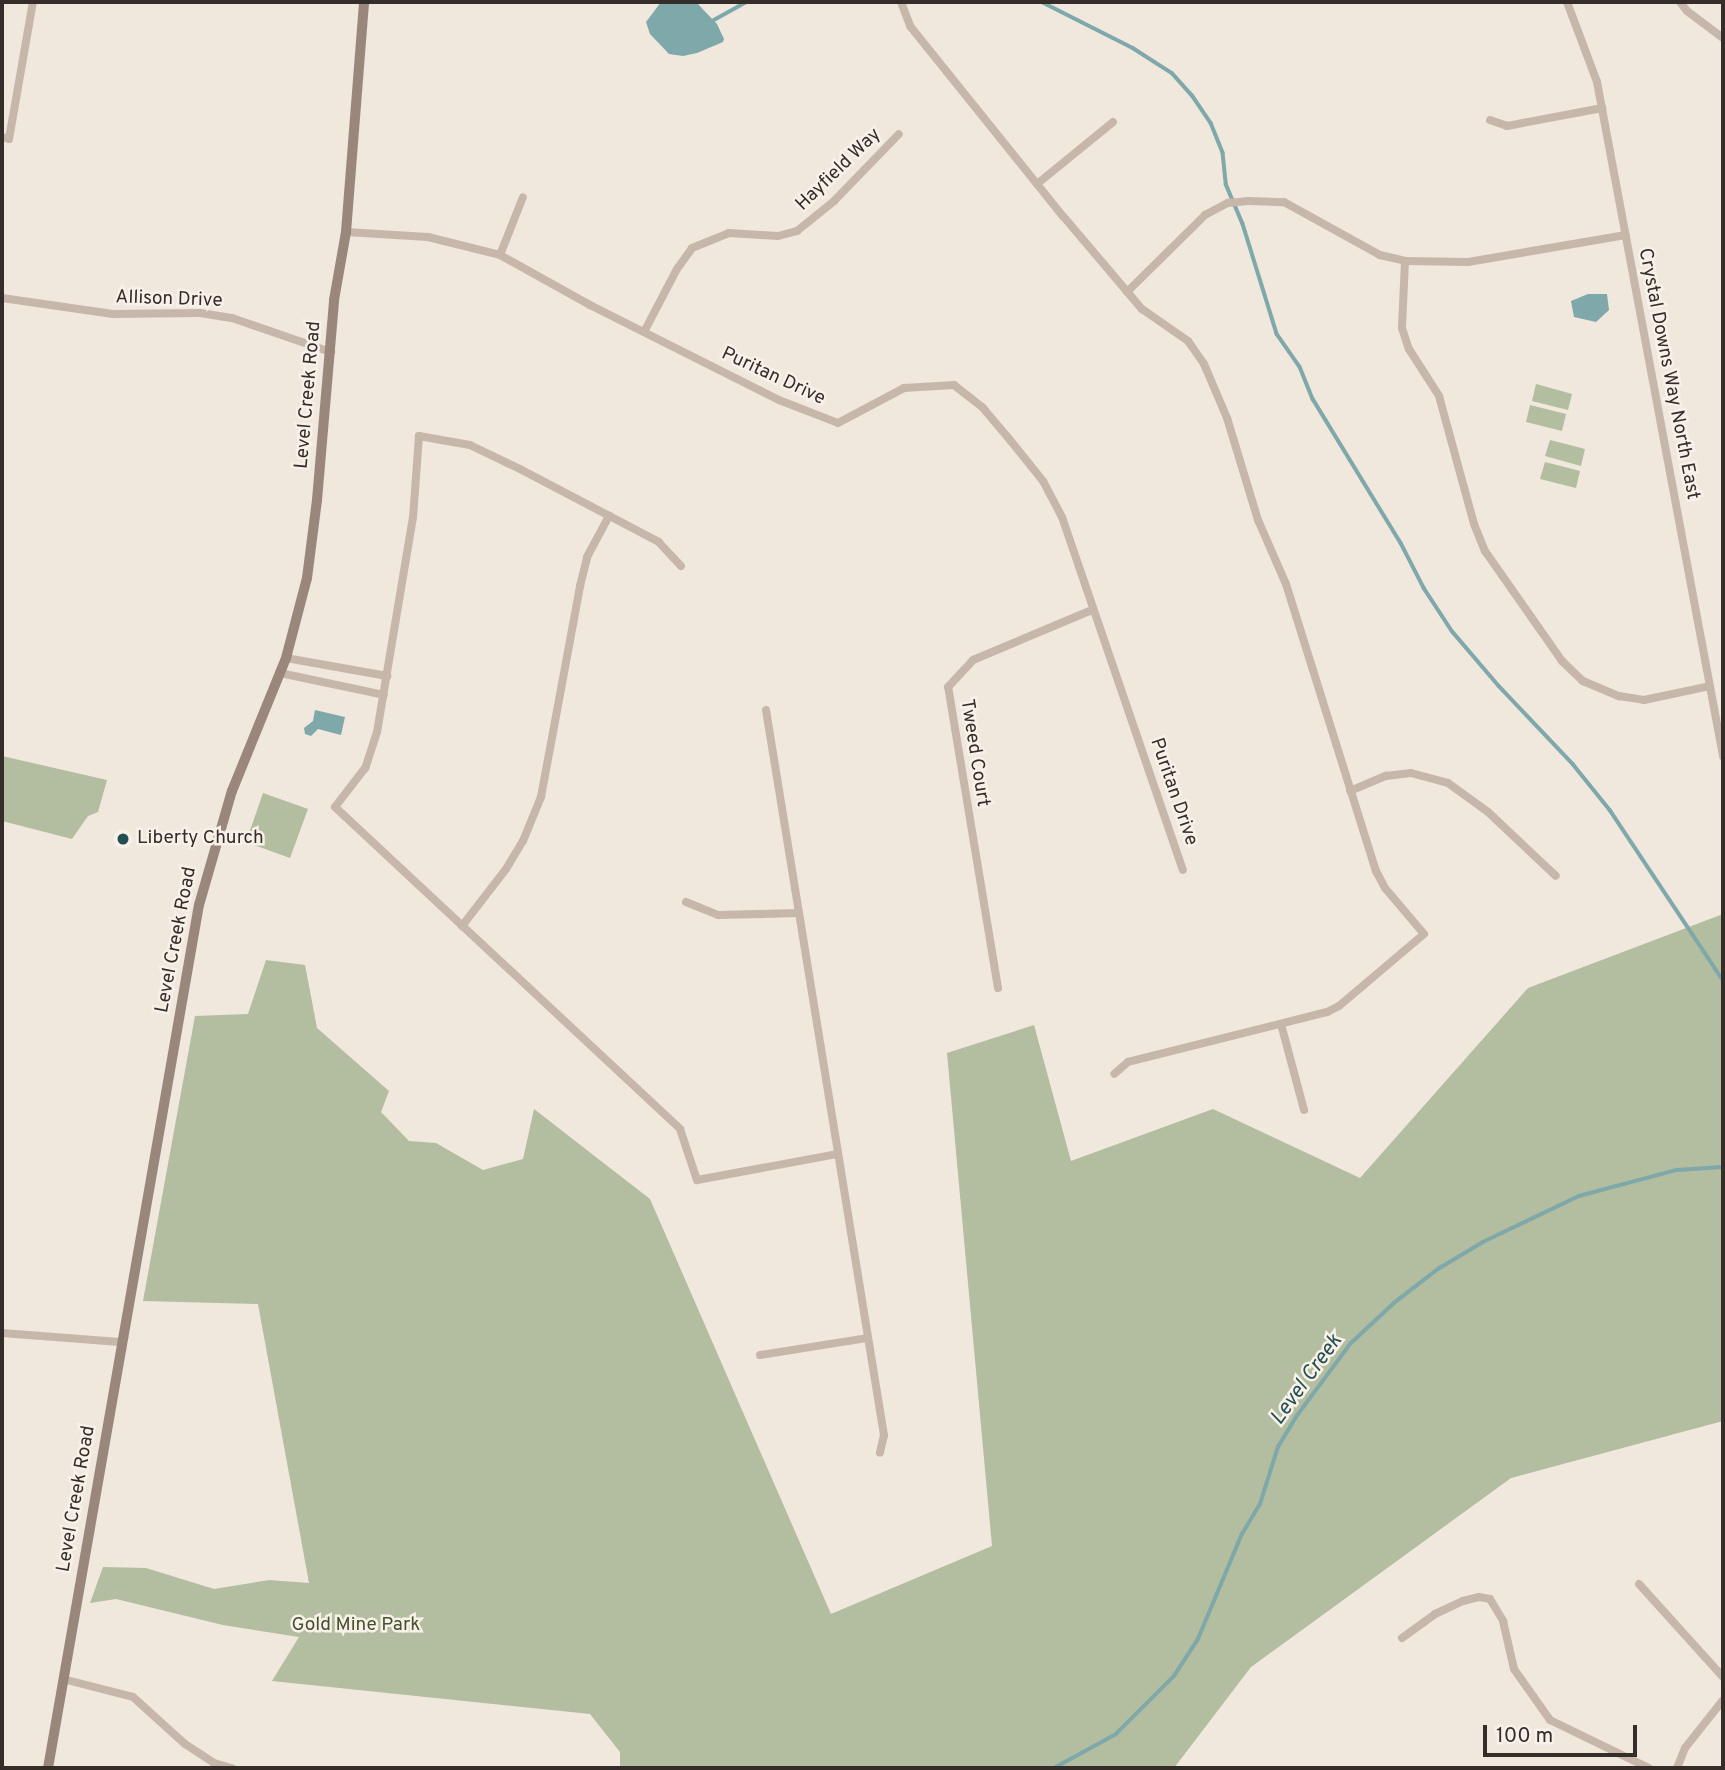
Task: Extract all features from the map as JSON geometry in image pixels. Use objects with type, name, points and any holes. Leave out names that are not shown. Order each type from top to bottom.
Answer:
[{"type":"street","points":[[2,138],[9,139],[33,2]]},
{"type":"street","name":"Level Creek Road","points":[[48,1768],[120,1342],[148,1205],[199,905],[232,791],[286,658],[307,578],[334,300],[346,232],[364,2]]},
{"type":"street","points":[[901,2],[910,26],[1127,292],[1142,309],[1188,341],[1205,364],[1227,418],[1258,520],[1286,584],[1376,871],[1385,888],[1424,934],[1339,1006],[1281,1024],[1128,1062],[1114,1074]]},
{"type":"street","name":"Crystal Downs Way North East","points":[[1567,2],[1597,82],[1723,757]]},
{"type":"street","points":[[1680,2],[1687,11],[1723,38]]},
{"type":"street","points":[[1490,120],[1507,126],[1602,108]]},
{"type":"street","points":[[1037,184],[1113,122]]},
{"type":"street","name":"Hayfield Way","points":[[644,332],[677,268],[692,248],[729,233],[778,236],[797,231],[834,201],[899,134]]},
{"type":"street","points":[[499,256],[523,197]]},
{"type":"street","points":[[1127,292],[1205,215],[1228,203],[1284,202],[1380,255],[1405,261],[1468,262],[1626,235]]},
{"type":"street","name":"Puritan Drive","points":[[346,232],[428,237],[499,256],[779,400],[838,423],[904,388],[954,385],[983,408],[1043,481],[1062,517],[1183,870]]},
{"type":"street","points":[[1405,261],[1402,328],[1409,349],[1439,396],[1474,524],[1485,551],[1563,661],[1583,681],[1619,696],[1644,700],[1710,686]]},
{"type":"street","name":"Allison Drive","points":[[2,298],[113,314],[210,314],[232,318],[331,352]]},
{"type":"street","points":[[681,566],[659,542],[470,445],[419,436],[413,517],[377,732],[365,768],[335,807],[680,1129],[697,1180],[837,1154]]},
{"type":"street","points":[[462,926],[506,869],[523,841],[541,797],[587,557],[609,516]]},
{"type":"street","name":"Tweed Court","points":[[998,988],[948,687],[973,660],[1092,610]]},
{"type":"street","points":[[286,658],[387,676]]},
{"type":"street","points":[[280,673],[384,695]]},
{"type":"street","points":[[766,709],[884,1435],[880,1453]]},
{"type":"street","points":[[1350,791],[1386,776],[1398,775],[1431,776],[1448,783],[1472,799],[1556,876]]},
{"type":"street","points":[[686,902],[718,915],[799,913]]},
{"type":"street","points":[[1281,1024],[1304,1110]]},
{"type":"street","points":[[2,1333],[120,1342]]},
{"type":"street","points":[[760,1355],[867,1338]]},
{"type":"street","points":[[1639,1584],[1723,1677]]},
{"type":"street","points":[[1402,1638],[1435,1614],[1463,1601],[1479,1597],[1490,1599],[1503,1621],[1514,1669],[1550,1720],[1649,1768]]},
{"type":"street","points":[[63,1679],[133,1697],[185,1744],[214,1763],[232,1768]]},
{"type":"street","points":[[1677,1768],[1685,1748],[1723,1700]]},
{"type":"green space","points":[[1536,384],[1572,394],[1568,410],[1532,401]]},
{"type":"green space","points":[[1530,405],[1566,414],[1562,431],[1526,422]]},
{"type":"green space","points":[[1550,440],[1585,449],[1581,466],[1545,456]]},
{"type":"green space","points":[[1545,462],[1580,471],[1576,488],[1540,479]]},
{"type":"green space","points":[[2,756],[107,780],[98,812],[88,816],[72,839],[2,821]]},
{"type":"green space","points":[[263,793],[308,809],[290,858],[246,842]]},
{"type":"green space","name":"Gold Mine Park","points":[[1723,914],[1723,1421],[1511,1478],[1251,1667],[1174,1768],[620,1768],[620,1752],[590,1714],[272,1681],[299,1637],[223,1625],[116,1599],[90,1603],[103,1567],[146,1568],[214,1589],[269,1580],[309,1583],[258,1304],[143,1301],[195,1016],[248,1014],[266,960],[305,965],[317,1028],[389,1091],[381,1112],[409,1141],[436,1143],[483,1170],[523,1159],[534,1109],[650,1199],[831,1614],[992,1546],[947,1053],[1034,1025],[1071,1161],[1213,1109],[1360,1178],[1528,988]]},
{"type":"water","points":[[661,2],[696,2],[717,24],[723,42],[697,53],[683,56],[669,54],[650,34],[646,22]]},
{"type":"water","points":[[1588,294],[1607,294],[1609,310],[1596,322],[1574,317],[1571,301]]},
{"type":"water","points":[[315,710],[345,717],[341,735],[318,729],[311,736],[305,734],[304,728],[313,721]]},
{"type":"waterway","points":[[714,20],[746,2]]},
{"type":"waterway","points":[[1042,2],[1133,48],[1172,73],[1192,95],[1211,123],[1223,153],[1226,184],[1243,224],[1277,334],[1300,367],[1313,399],[1401,543],[1424,588],[1452,631],[1499,686],[1573,764],[1610,810],[1723,980]]},
{"type":"waterway","name":"Level Creek","points":[[1054,1768],[1116,1734],[1174,1676],[1198,1639],[1242,1534],[1260,1504],[1278,1447],[1296,1417],[1351,1343],[1394,1303],[1438,1269],[1483,1242],[1579,1196],[1677,1170],[1723,1167]]},
{"type":"place","name":"Liberty Church","points":[[123,839]]}]
